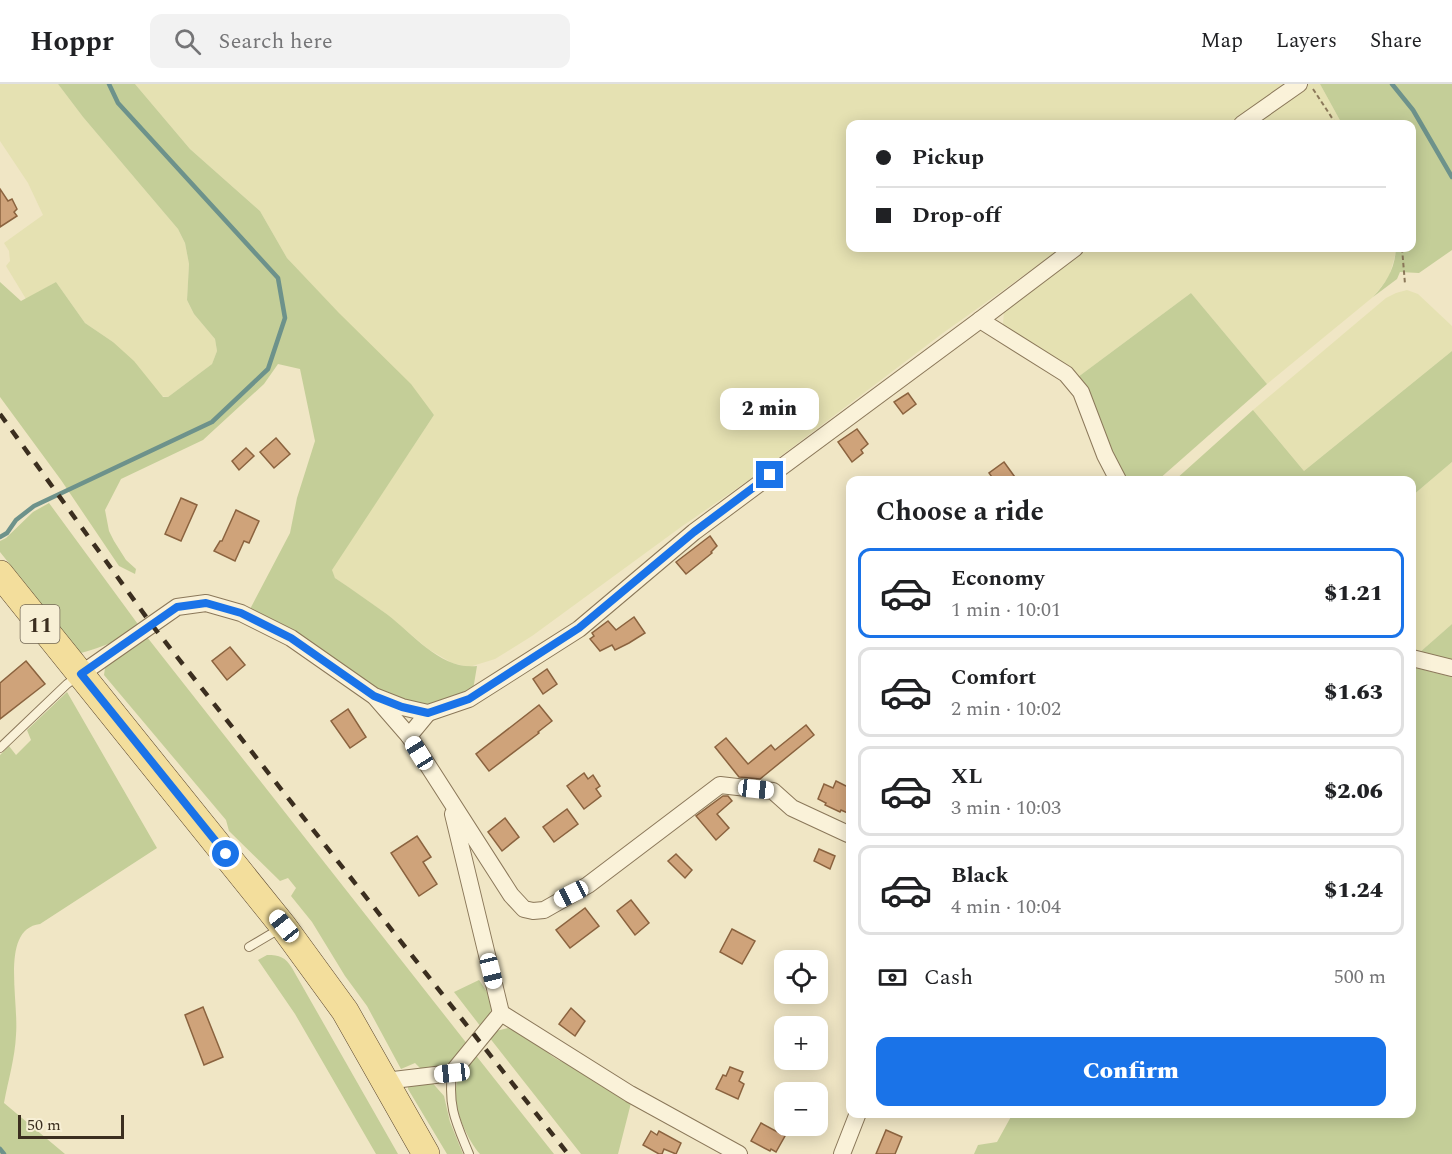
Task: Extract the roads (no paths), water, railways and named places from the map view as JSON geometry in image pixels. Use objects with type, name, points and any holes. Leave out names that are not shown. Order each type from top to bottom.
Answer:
[{"type":"main road","name":"11","points":[[0,574],[284,926],[345,1011],[426,1154]]},
{"type":"street","points":[[1248,120],[1299,84]]},
{"type":"street","points":[[409,736],[428,713],[469,699],[579,628],[694,532],[1070,252]]},
{"type":"street","points":[[980,320],[1058,367],[1073,381],[1081,392],[1105,455],[1116,476]]},
{"type":"street","points":[[81,674],[177,607],[206,603],[241,613],[291,638],[374,696],[402,707],[428,713]]},
{"type":"street","points":[[1416,658],[1452,668]]},
{"type":"street","points":[[374,696],[409,736],[511,895],[525,909],[544,910],[588,885],[720,785],[773,791],[792,808],[846,833]]},
{"type":"street","points":[[450,802],[501,1013],[630,1094],[739,1154]]},
{"type":"street","points":[[386,1081],[452,1073],[501,1013]]},
{"type":"street","points":[[842,1154],[856,1118]]},
{"type":"lane","points":[[0,748],[67,684],[81,674]]},
{"type":"lane","points":[[249,947],[284,926]]},
{"type":"lane","points":[[452,1073],[451,1104],[469,1154]]},
{"type":"waterway","points":[[0,537],[34,506],[212,422],[268,369],[285,318],[278,278],[118,103],[109,84]]},
{"type":"waterway","points":[[1392,84],[1413,110],[1452,177]]},
{"type":"waterway","points":[[0,1149],[4,1154]]},
{"type":"railway","points":[[0,414],[152,625],[568,1154]]}]
